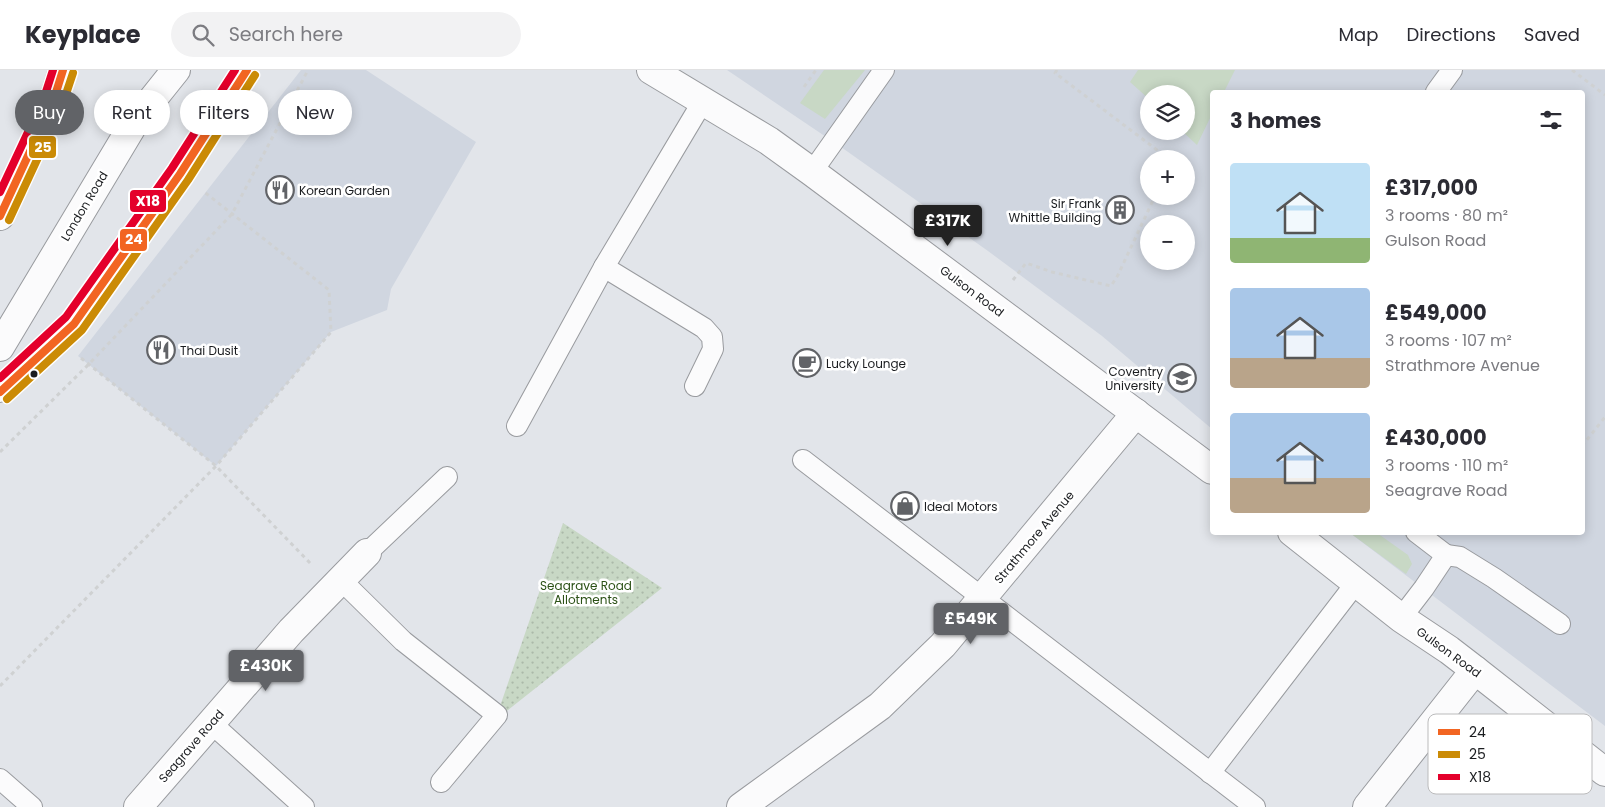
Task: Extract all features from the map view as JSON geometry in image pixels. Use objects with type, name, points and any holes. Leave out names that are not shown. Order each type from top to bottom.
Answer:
[{"type":"main road","points":[[0,216],[53,102],[63,70]]},
{"type":"main road","name":"London Road","points":[[0,347],[136,120],[176,70]]},
{"type":"main road","name":"Gulson Road","points":[[651,70],[769,141],[1210,468]]},
{"type":"main road","name":"Strathmore Avenue","points":[[742,807],[880,706],[944,645],[1136,413]]},
{"type":"main road","name":"Gulson Road","points":[[1296,535],[1401,618],[1449,650],[1531,714]]},
{"type":"main road","name":"Seagrave Road","points":[[138,807],[291,630],[367,553]]},
{"type":"main road","points":[[1440,714],[1475,670]]},
{"type":"main road","points":[[1367,807],[1428,730]]},
{"type":"main road","name":"Gulson Road","points":[[1592,762],[1605,772]]},
{"type":"lane","points":[[0,392],[74,324],[180,174],[247,70]]},
{"type":"lane","points":[[812,172],[884,70]]},
{"type":"lane","points":[[1437,90],[1452,70]]},
{"type":"lane","points":[[517,426],[604,267],[703,101]]},
{"type":"lane","points":[[604,267],[704,328],[712,337],[714,349],[694,386]]},
{"type":"lane","points":[[803,460],[1255,807]]},
{"type":"lane","points":[[367,553],[447,477]]},
{"type":"lane","points":[[1420,535],[1446,555],[1460,557],[1494,578],[1560,624]]},
{"type":"lane","points":[[1401,618],[1446,555]]},
{"type":"lane","points":[[337,583],[404,641],[497,715],[441,782]]},
{"type":"lane","points":[[1210,773],[1356,583]]},
{"type":"lane","points":[[211,723],[304,807]]},
{"type":"lane","points":[[0,779],[32,807]]},
{"type":"path","points":[[0,452],[89,364],[232,214],[308,70]]},
{"type":"path","points":[[804,87],[816,70]]},
{"type":"path","points":[[1057,70],[1055,73],[1157,150]]},
{"type":"path","points":[[1572,70],[1605,95]]},
{"type":"path","points":[[0,686],[216,466],[331,332],[329,290],[180,174]]},
{"type":"path","points":[[994,308],[1026,263],[1052,272],[1111,286],[1151,205]]},
{"type":"path","points":[[57,340],[216,466],[337,583]]},
{"type":"path","points":[[1585,442],[1605,417]]},
{"type":"shaded area","points":[[301,70],[366,70],[476,142],[391,289],[387,310],[331,332],[216,466],[78,356],[250,135],[268,135],[268,112],[278,99],[278,135],[352,135],[352,90],[285,90]]},
{"type":"shaded area","name":"Coventry University","points":[[727,70],[1605,70],[1605,726],[1592,716],[1592,714],[1589,714],[1353,535],[1585,535],[1585,90],[1210,90],[1210,427],[1102,336],[988,251],[841,147]]},
{"type":"green space","points":[[824,70],[865,70],[825,119],[800,103]]},
{"type":"green space","points":[[1138,70],[1235,70],[1225,90],[1210,90],[1210,118],[1197,145],[1192,140],[1195,140],[1195,85],[1140,85],[1140,91],[1130,82]]},
{"type":"green space","name":"Seagrave Road Allotments","points":[[563,523],[662,588],[493,722],[497,715]]},
{"type":"green space","points":[[1353,535],[1380,535],[1408,555],[1412,564],[1406,574]]},
{"type":"transit line","name":"X18","points":[[0,192],[44,98],[53,70]]},
{"type":"transit line","name":"24","points":[[0,216],[53,102],[63,70]]},
{"type":"transit line","name":"X18","points":[[0,378],[66,317],[172,168],[235,70]]},
{"type":"transit line","name":"24","points":[[0,392],[74,324],[180,174],[247,70]]},
{"type":"transit line","name":"25","points":[[9,220],[62,106],[73,73]]},
{"type":"transit line","name":"25","points":[[7,399],[82,330],[188,180],[255,75]]},
{"type":"place","name":"Korean Garden","points":[[280,190]]},
{"type":"place","name":"Sir Frank Whittle Building","points":[[1120,210]]},
{"type":"place","name":"Thai Dusit","points":[[161,350]]},
{"type":"place","name":"Lucky Lounge","points":[[807,363]]},
{"type":"place","name":"Coventry University","points":[[1182,378]]},
{"type":"place","name":"Ideal Motors","points":[[905,506]]}]
